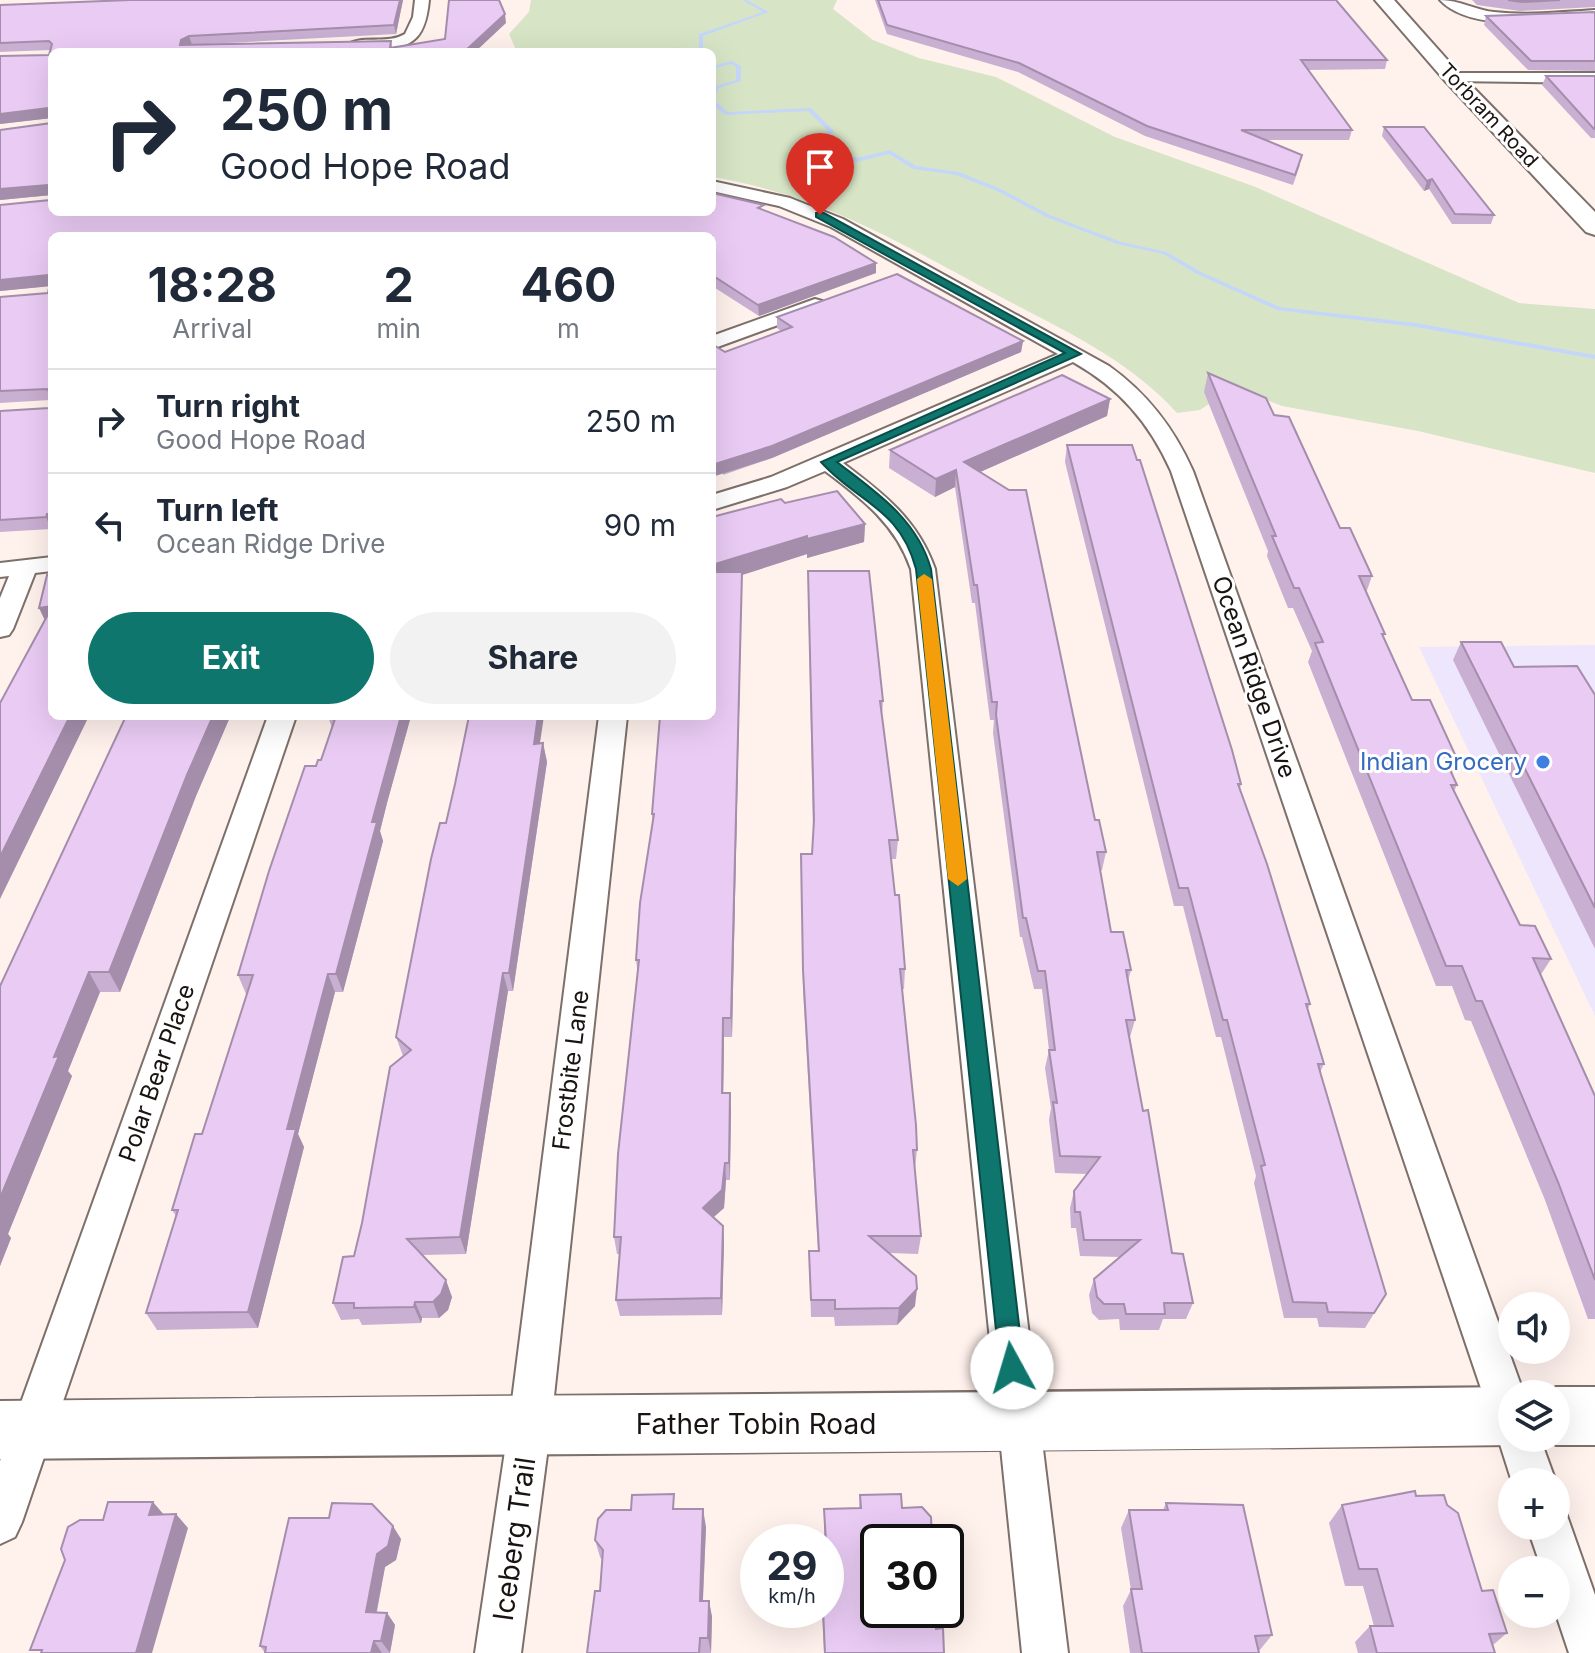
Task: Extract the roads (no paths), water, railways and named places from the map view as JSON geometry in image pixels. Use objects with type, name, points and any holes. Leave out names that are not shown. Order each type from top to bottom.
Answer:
[{"type":"main road","name":"Torbram Road","points":[[1384,0],[1453,78],[1595,227]]},
{"type":"main road","points":[[1570,1416],[1595,1416]]},
{"type":"main road","name":"Father Tobin Road","points":[[16,1430],[1498,1417]]},
{"type":"street","points":[[343,46],[389,44],[412,38],[417,33],[422,0]]},
{"type":"street","points":[[1447,0],[1454,8],[1477,15],[1595,14]]},
{"type":"street","points":[[1453,78],[1595,78]]},
{"type":"street","name":"Ocean Ridge Drive","points":[[716,187],[762,196],[811,212],[918,267],[1121,383],[1145,405],[1162,428],[1182,471],[1499,1380]]},
{"type":"street","points":[[897,275],[918,267]]},
{"type":"street","points":[[716,341],[839,296]]},
{"type":"street","points":[[716,319],[738,333]]},
{"type":"street","points":[[716,502],[779,482],[828,462],[1075,354]]},
{"type":"street","points":[[828,462],[895,514],[918,548],[923,569],[1045,1653]]},
{"type":"street","points":[[0,629],[12,569],[48,564]]},
{"type":"street","name":"Polar Bear Place","points":[[0,1522],[16,1430],[281,720]]},
{"type":"street","name":"Frostbite Lane","points":[[530,1424],[613,720]]},
{"type":"street","name":"Iceberg Trail","points":[[498,1653],[530,1424]]},
{"type":"street","points":[[1554,1540],[1592,1653]]},
{"type":"waterway","points":[[701,48],[701,35],[767,12],[744,0]]},
{"type":"waterway","points":[[716,67],[732,62],[739,66],[738,81],[716,89]]},
{"type":"waterway","points":[[716,104],[727,114],[809,109],[831,131],[818,146],[857,160],[890,152],[915,168],[957,173],[999,190],[1048,216],[1119,243],[1165,253],[1199,273],[1279,309],[1416,325],[1595,357]]},
{"type":"place","name":"Indian Grocery","points":[[1543,762]]}]
